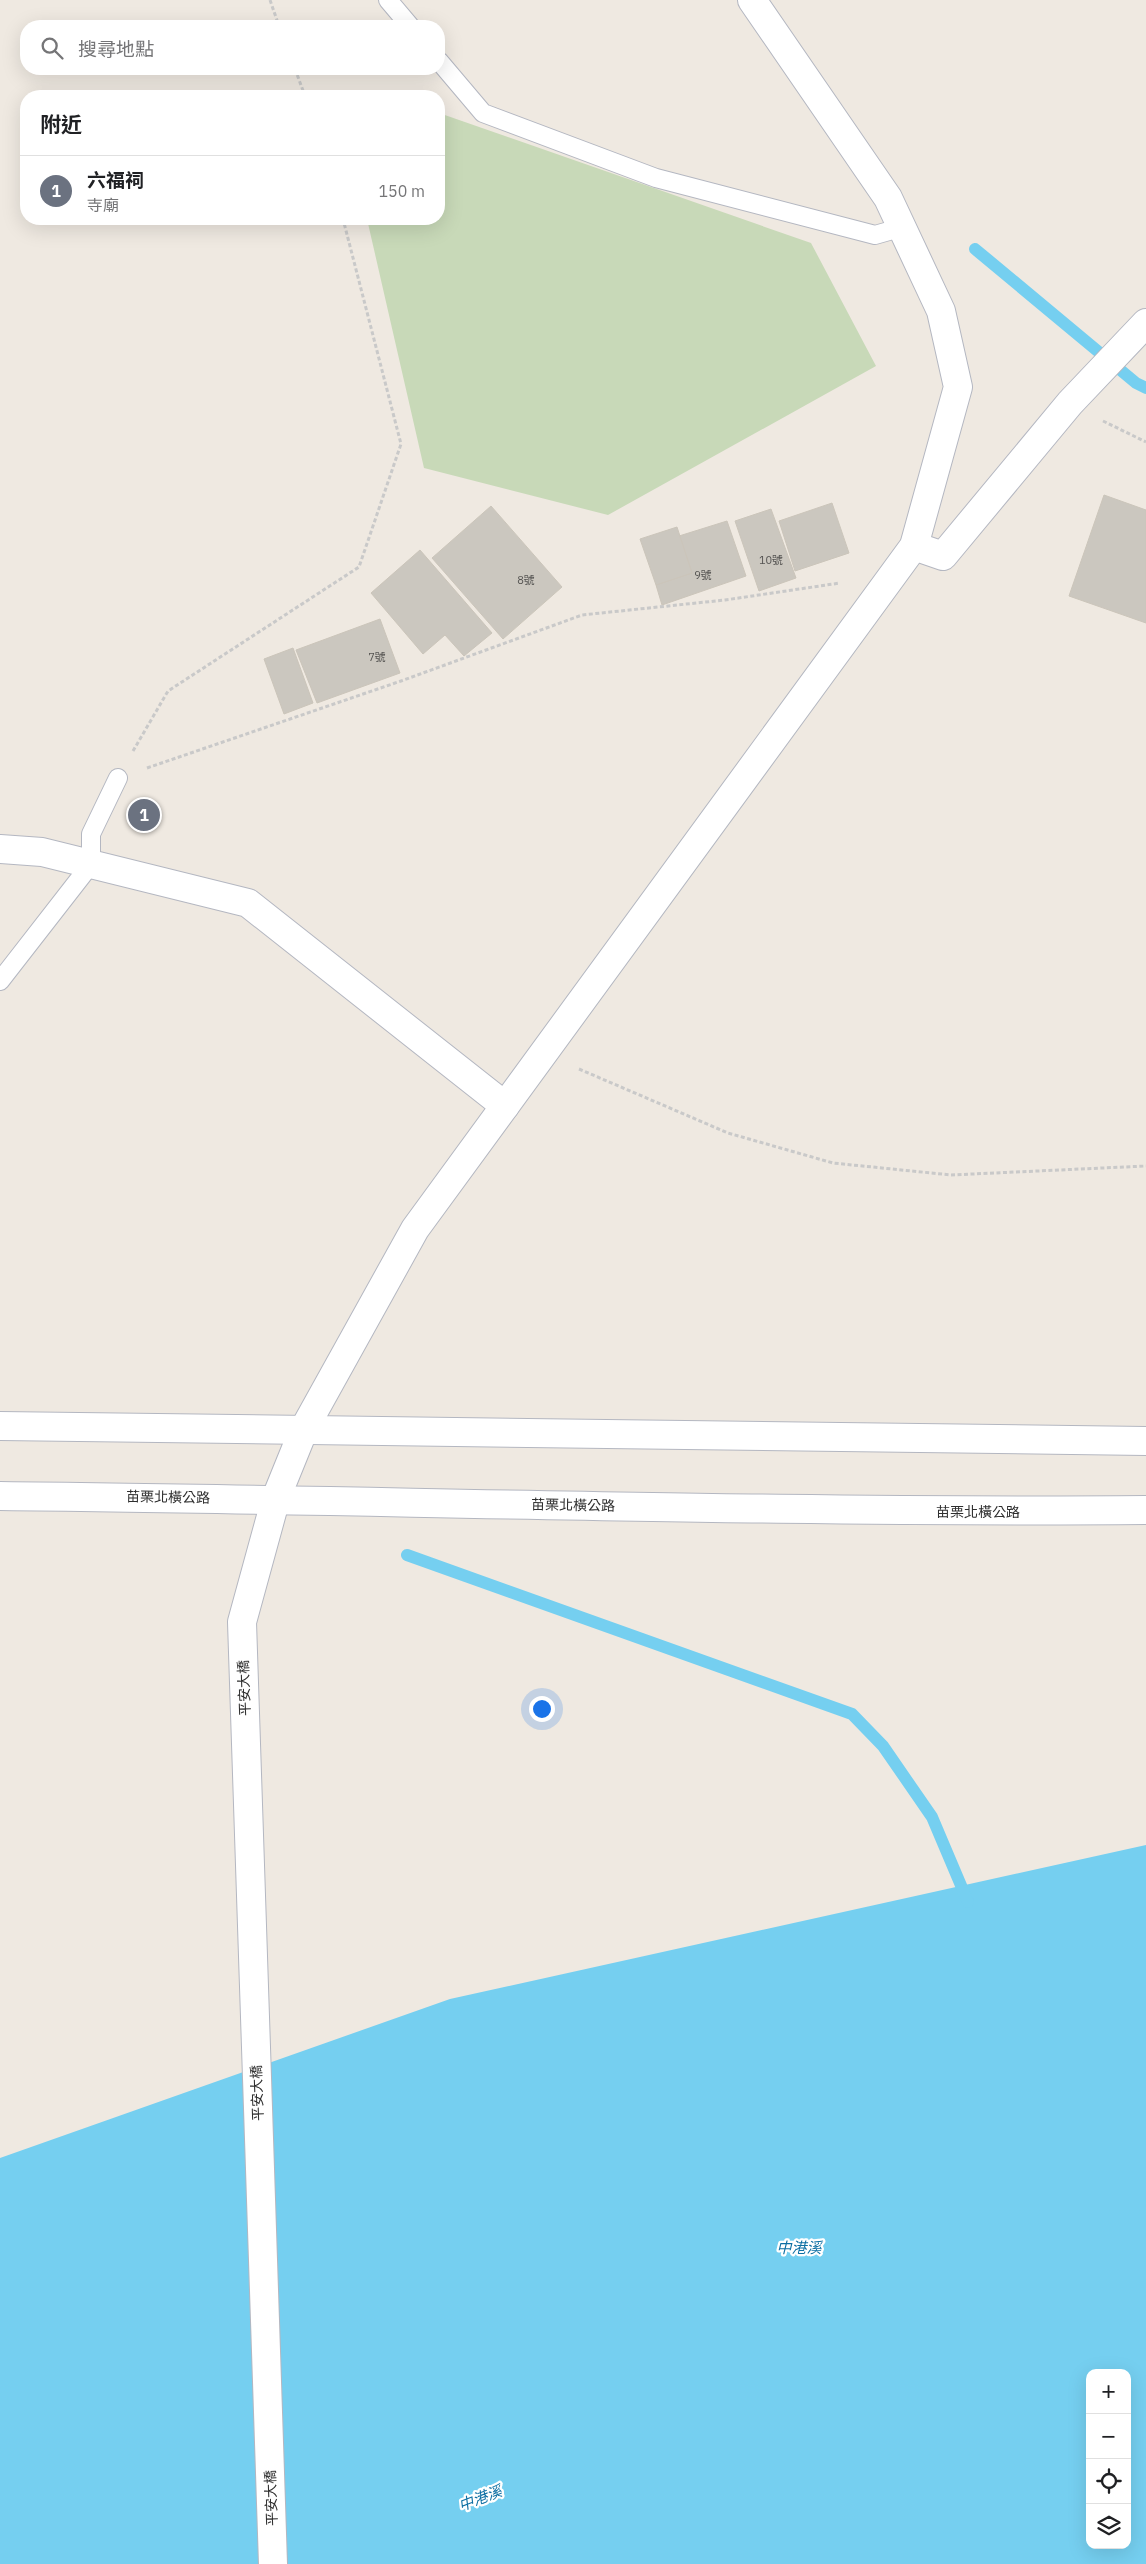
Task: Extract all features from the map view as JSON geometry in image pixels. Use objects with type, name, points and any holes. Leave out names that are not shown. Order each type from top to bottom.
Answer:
[{"type":"street","points":[[752,0],[888,198],[941,311],[958,387],[914,546],[943,556],[1078,395],[1138,333]]},
{"type":"street","name":"平安大橋","points":[[273,2564],[242,1622],[276,1498],[304,1430],[415,1230],[914,546]]},
{"type":"street","points":[[0,849],[42,852],[248,903],[505,1106]]},
{"type":"street","points":[[0,1426],[851,1439],[1146,1441]]},
{"type":"street","name":"苗栗北橫公路","points":[[0,1496],[276,1498],[908,1512],[1146,1510]]},
{"type":"lane","points":[[388,0],[405,20]]},
{"type":"lane","points":[[445,68],[483,113],[656,178],[874,235],[903,227]]},
{"type":"lane","points":[[0,981],[91,864],[91,834],[118,778]]},
{"type":"path","points":[[270,0],[277,20]]},
{"type":"path","points":[[297,75],[303,90]]},
{"type":"path","points":[[118,778],[168,691],[359,567],[400,444],[345,225]]},
{"type":"path","points":[[1078,395],[1128,434],[1146,442]]},
{"type":"path","points":[[118,778],[401,681],[582,615],[725,600],[892,575]]},
{"type":"path","points":[[544,1054],[634,1090],[728,1133],[834,1163],[951,1175],[1146,1166]]},
{"type":"green space","points":[[445,115],[811,243],[876,366],[608,515],[424,468],[368,225],[445,225]]},
{"type":"water","name":"中港溪","points":[[1146,1845],[1146,2564],[0,2564],[0,2158],[450,1999]]},
{"type":"building","points":[[1104,495],[1146,510],[1146,623],[1069,596]]},
{"type":"building","points":[[832,503],[849,553],[795,571],[779,521]]},
{"type":"building","points":[[491,506],[562,587],[503,639],[432,558]]},
{"type":"building","points":[[771,509],[796,578],[759,591],[735,521]]},
{"type":"building","points":[[727,521],[746,576],[662,605],[656,585],[692,573],[679,536]]},
{"type":"building","points":[[677,527],[692,573],[656,585],[640,539]]},
{"type":"building","points":[[420,550],[492,633],[464,656],[445,635],[423,654],[371,593]]},
{"type":"building","points":[[380,619],[400,673],[317,703],[296,650]]},
{"type":"building","points":[[293,648],[313,703],[284,714],[264,659]]},
{"type":"waterway","points":[[975,249],[1136,383],[1146,388]]},
{"type":"waterway","points":[[407,1555],[852,1714],[883,1746],[932,1817],[968,1902]]},
{"type":"place","name":"六福祠","points":[[144,815]]}]
